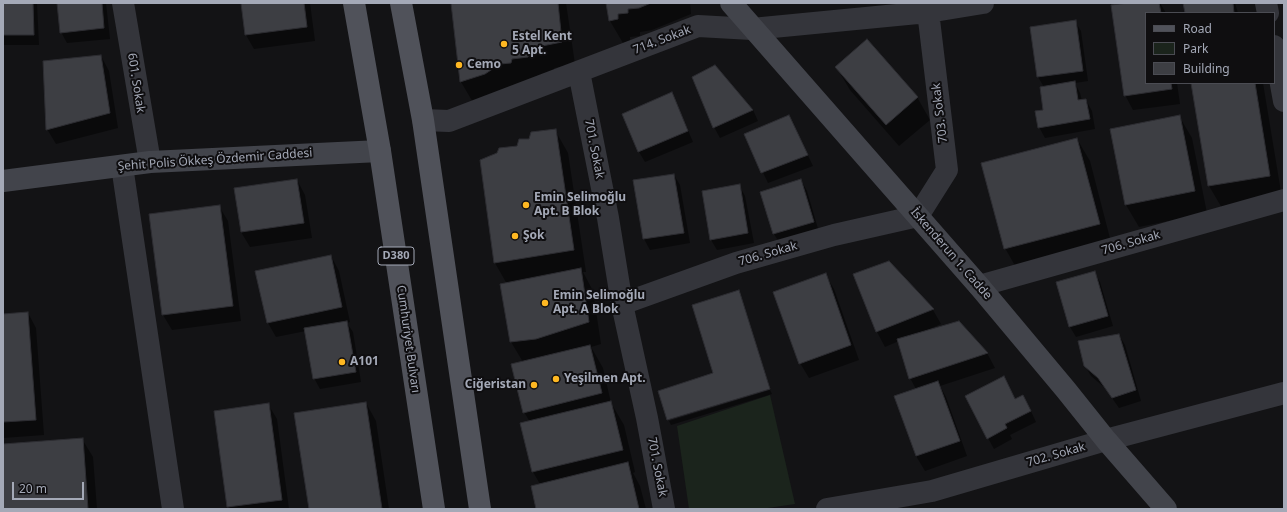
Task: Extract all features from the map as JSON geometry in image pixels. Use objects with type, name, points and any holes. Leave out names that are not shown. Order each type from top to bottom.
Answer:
[{"type":"main road","name":"Cumhuriyet Bulvarı","points":[[354,3],[380,151],[434,509]]},
{"type":"main road","points":[[401,3],[423,120],[480,509]]},
{"type":"street","name":"601. Sokak","points":[[123,3],[150,162]]},
{"type":"street","name":"İskenderun 1. Cadde","points":[[731,3],[979,286],[1106,440],[1166,509]]},
{"type":"street","name":"714. Sokak","points":[[423,120],[449,121],[520,92],[578,72],[698,26],[752,28],[927,7],[983,3]]},
{"type":"street","name":"703. Sokak","points":[[918,216],[947,170],[927,7]]},
{"type":"street","points":[[1275,52],[1284,101]]},
{"type":"street","name":"701. Sokak","points":[[578,72],[608,218],[622,304],[647,418],[664,509]]},
{"type":"street","name":"Şehit Polis Ökkeş Özdemir Caddesi","points":[[3,181],[150,162],[380,151]]},
{"type":"street","points":[[122,166],[173,509]]},
{"type":"street","name":"706. Sokak","points":[[979,286],[1284,200]]},
{"type":"street","name":"706. Sokak","points":[[622,304],[736,263],[834,235],[918,216]]},
{"type":"street","name":"702. Sokak","points":[[826,509],[932,491],[1106,440],[1284,393]]},
{"type":"green space","points":[[770,395],[795,504],[761,509],[689,509],[677,426]]},
{"type":"building","points":[[3,3],[33,3],[34,35],[3,35]]},
{"type":"building","points":[[57,3],[102,3],[104,28],[60,33]]},
{"type":"building","points":[[241,3],[304,3],[307,27],[245,35]]},
{"type":"building","name":"Estel Kent 5 Apt.","points":[[451,3],[558,3],[562,42],[542,46],[543,50],[529,52],[528,57],[512,59],[511,63],[500,64],[485,74],[460,82]]},
{"type":"building","points":[[606,3],[651,3],[639,8],[628,9],[628,13],[618,14],[618,19],[609,21]]},
{"type":"building","points":[[1128,3],[1159,3],[1161,12],[1145,12],[1145,84],[1171,84],[1172,89],[1124,96],[1111,5]]},
{"type":"building","points":[[1183,3],[1233,3],[1234,12],[1185,12]]},
{"type":"building","points":[[1076,20],[1083,71],[1037,77],[1030,27]]},
{"type":"building","points":[[867,39],[918,97],[886,125],[835,67]]},
{"type":"building","points":[[101,55],[110,113],[46,130],[43,61]]},
{"type":"building","points":[[715,65],[753,110],[713,128],[692,77]]},
{"type":"building","points":[[1075,81],[1078,100],[1086,99],[1090,119],[1038,128],[1035,111],[1043,110],[1040,87]]},
{"type":"building","points":[[1191,84],[1255,84],[1270,176],[1208,186]]},
{"type":"building","points":[[672,92],[688,131],[638,152],[622,114]]},
{"type":"building","points":[[789,115],[808,155],[761,173],[744,134]]},
{"type":"building","points":[[1180,115],[1195,191],[1125,205],[1110,129]]},
{"type":"building","name":"Emin Selimoğlu Apt. B Blok","points":[[556,129],[574,250],[494,263],[480,160],[497,153],[499,148],[517,146],[519,139],[529,139],[531,132]]},
{"type":"building","points":[[1077,138],[1100,224],[1004,249],[981,163]]},
{"type":"building","points":[[674,174],[684,233],[643,239],[633,180]]},
{"type":"building","points":[[297,179],[304,223],[241,232],[234,188]]},
{"type":"building","points":[[801,179],[814,222],[773,234],[760,192]]},
{"type":"building","points":[[740,184],[748,233],[710,240],[702,191]]},
{"type":"building","points":[[220,205],[233,306],[162,315],[149,214]]},
{"type":"building","points":[[331,255],[342,307],[267,323],[255,271]]},
{"type":"building","points":[[889,261],[934,309],[876,332],[853,274]]},
{"type":"building","name":"Emin Selimoğlu Apt. A Blok","points":[[581,268],[589,322],[536,339],[510,342],[500,284]]},
{"type":"building","points":[[1095,271],[1108,316],[1069,327],[1056,282]]},
{"type":"building","points":[[826,273],[851,345],[799,364],[773,292]]},
{"type":"building","points":[[739,290],[770,389],[667,420],[658,391],[713,373],[692,305]]},
{"type":"building","points":[[28,312],[36,420],[3,422],[3,314]]},
{"type":"building","points":[[347,321],[356,372],[313,379],[304,328]]},
{"type":"building","points":[[959,321],[988,353],[909,379],[897,339]]},
{"type":"building","points":[[1119,334],[1136,390],[1112,398],[1098,378],[1084,366],[1078,341]]},
{"type":"building","name":"Yeşilmen Apt.","points":[[590,345],[602,393],[523,413],[511,364]]},
{"type":"building","points":[[1004,376],[1015,399],[1023,395],[1031,411],[1005,424],[1007,428],[987,439],[965,396]]},
{"type":"building","points":[[938,381],[960,441],[916,456],[894,396]]},
{"type":"building","points":[[611,401],[623,450],[532,472],[520,423]]},
{"type":"building","points":[[366,402],[382,509],[309,509],[294,413]]},
{"type":"building","points":[[269,403],[282,500],[227,507],[214,411]]},
{"type":"building","points":[[83,438],[88,509],[3,509],[3,444]]},
{"type":"building","points":[[628,462],[639,509],[536,509],[531,486]]},
{"type":"place","name":"Estel Kent 5 Apt.","points":[[504,44]]},
{"type":"place","name":"Cemo","points":[[459,65]]},
{"type":"place","name":"Emin Selimoğlu Apt. B Blok","points":[[526,205]]},
{"type":"place","name":"Şok","points":[[515,236]]},
{"type":"place","name":"Emin Selimoğlu Apt. A Blok","points":[[545,303]]},
{"type":"place","name":"A101","points":[[342,362]]},
{"type":"place","name":"Yeşilmen Apt.","points":[[556,379]]},
{"type":"place","name":"Ciğeristan","points":[[534,385]]}]
